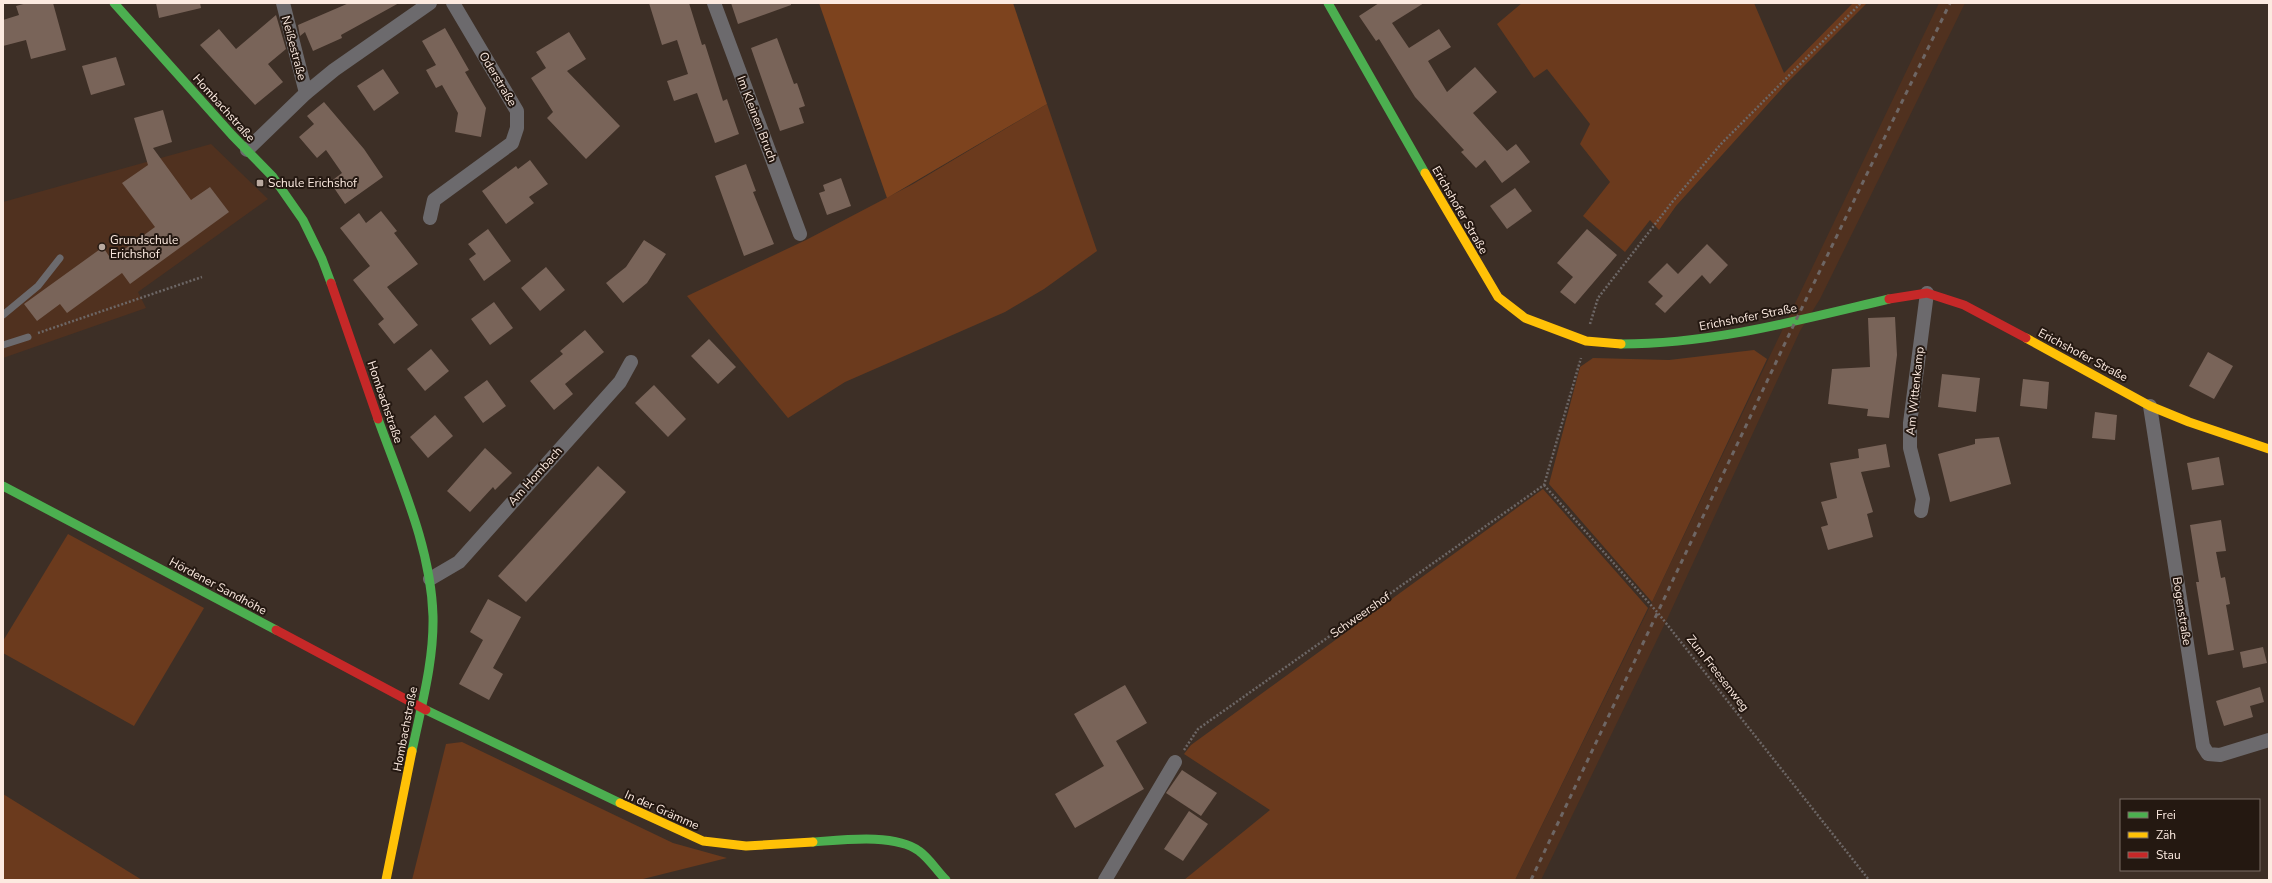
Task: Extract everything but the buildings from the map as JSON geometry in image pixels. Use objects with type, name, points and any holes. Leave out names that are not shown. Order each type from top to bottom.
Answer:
[{"type":"street","name":"Hombachstraße","points":[[114,3],[273,177],[303,220],[322,259],[420,537],[430,579],[433,617],[431,660],[386,880]]},
{"type":"street","name":"Neißestraße","points":[[283,3],[306,93]]},
{"type":"street","points":[[247,150],[306,93],[334,70],[430,3]]},
{"type":"street","name":"Oderstraße","points":[[430,218],[434,200],[512,143],[518,128],[517,111],[453,3]]},
{"type":"street","name":"Im Kleinen Bruch","points":[[714,3],[800,234]]},
{"type":"street","name":"Erichshofer Straße","points":[[1328,3],[1498,297],[1525,318],[1586,341],[1622,344],[1668,343],[1733,335],[1907,294],[1927,293],[1964,305],[2102,378],[2150,406],[2189,422],[2269,449]]},
{"type":"street","name":"Am Wittenkamp","points":[[1921,511],[1923,499],[1910,448],[1910,423],[1927,293]]},
{"type":"street","name":"Am Hombach","points":[[430,579],[459,562],[620,382],[631,362]]},
{"type":"street","name":"Bogenstraße","points":[[2150,406],[2204,746],[2208,754],[2220,754],[2269,740]]},
{"type":"street","name":"Hördener Sandhöhe","points":[[3,486],[422,708]]},
{"type":"street","name":"In der Grämme","points":[[422,708],[668,827],[703,841],[746,846],[827,841],[894,841],[905,843],[920,851],[946,880]]},
{"type":"street","points":[[1105,880],[1176,762]]},
{"type":"lane","points":[[3,315],[38,286],[60,258]]},
{"type":"lane","points":[[3,345],[28,337]]},
{"type":"path","points":[[1544,485],[1598,298],[1673,201],[1721,144],[1862,3]]},
{"type":"path","points":[[28,337],[202,277]]},
{"type":"path","name":"Schweershof","points":[[1176,762],[1198,729],[1544,485]]},
{"type":"path","name":"Zum Freesenweg","points":[[1544,485],[1658,613],[1869,880]]},
{"type":"shaded area","points":[[819,3],[1013,3],[1047,104],[887,198]]},
{"type":"shaded area","points":[[1522,3],[1754,3],[1784,73],[1853,3],[1867,3],[1788,82],[1676,206],[1659,230],[1650,220],[1625,252],[1583,216],[1610,182],[1580,144],[1590,124],[1547,69],[1534,78],[1497,24]]},
{"type":"shaded area","points":[[1939,3],[1965,3],[1820,299],[1800,331],[1669,615],[1541,880],[1515,880],[1652,602]]},
{"type":"shaded area","points":[[1047,104],[1097,251],[1044,289],[1005,312],[845,382],[788,418],[687,296],[806,240],[913,184]]},
{"type":"shaded area","name":"Grundschule Erichshof","points":[[211,144],[268,199],[138,292],[146,308],[3,358],[3,202]]},
{"type":"shaded area","points":[[1754,350],[1767,359],[1652,602],[1549,484],[1580,367],[1593,358],[1669,360]]},
{"type":"shaded area","points":[[1543,489],[1648,608],[1515,880],[1184,880],[1270,810],[1184,754],[1191,745]]},
{"type":"shaded area","points":[[68,534],[204,608],[134,726],[3,653],[3,641]]},
{"type":"shaded area","points":[[462,742],[673,843],[727,858],[639,880],[412,880],[446,744]]},
{"type":"shaded area","points":[[3,794],[142,880],[3,880]]},
{"type":"railway","points":[[1531,880],[1796,320],[1950,3]]},
{"type":"traffic: fast","points":[[114,3],[232,135],[273,177],[303,220],[322,259],[331,283]]},
{"type":"traffic: fast","points":[[1328,3],[1425,173]]},
{"type":"traffic: fast","points":[[1621,344],[1655,343],[1723,335],[1789,322],[1889,299]]},
{"type":"traffic: fast","points":[[378,419],[421,541],[431,591],[433,633],[429,667],[412,751]]},
{"type":"traffic: fast","points":[[3,486],[276,630]]},
{"type":"traffic: fast","points":[[426,710],[620,803]]},
{"type":"traffic: fast","points":[[813,842],[868,839],[909,845],[926,857],[946,880]]},
{"type":"traffic: slow","points":[[1425,173],[1498,297],[1525,318],[1586,341],[1621,344]]},
{"type":"traffic: slow","points":[[2026,338],[2150,406],[2189,422],[2269,449]]},
{"type":"traffic: slow","points":[[386,880],[412,751]]},
{"type":"traffic: slow","points":[[620,803],[703,841],[746,846],[813,842]]},
{"type":"traffic: jam","points":[[331,283],[378,419]]},
{"type":"traffic: jam","points":[[1889,299],[1927,293],[1964,305],[2026,338]]},
{"type":"traffic: jam","points":[[276,630],[426,710]]},
{"type":"place","name":"Schule Erichshof","points":[[260,183]]},
{"type":"place","name":"Grundschule Erichshof","points":[[102,247]]}]
